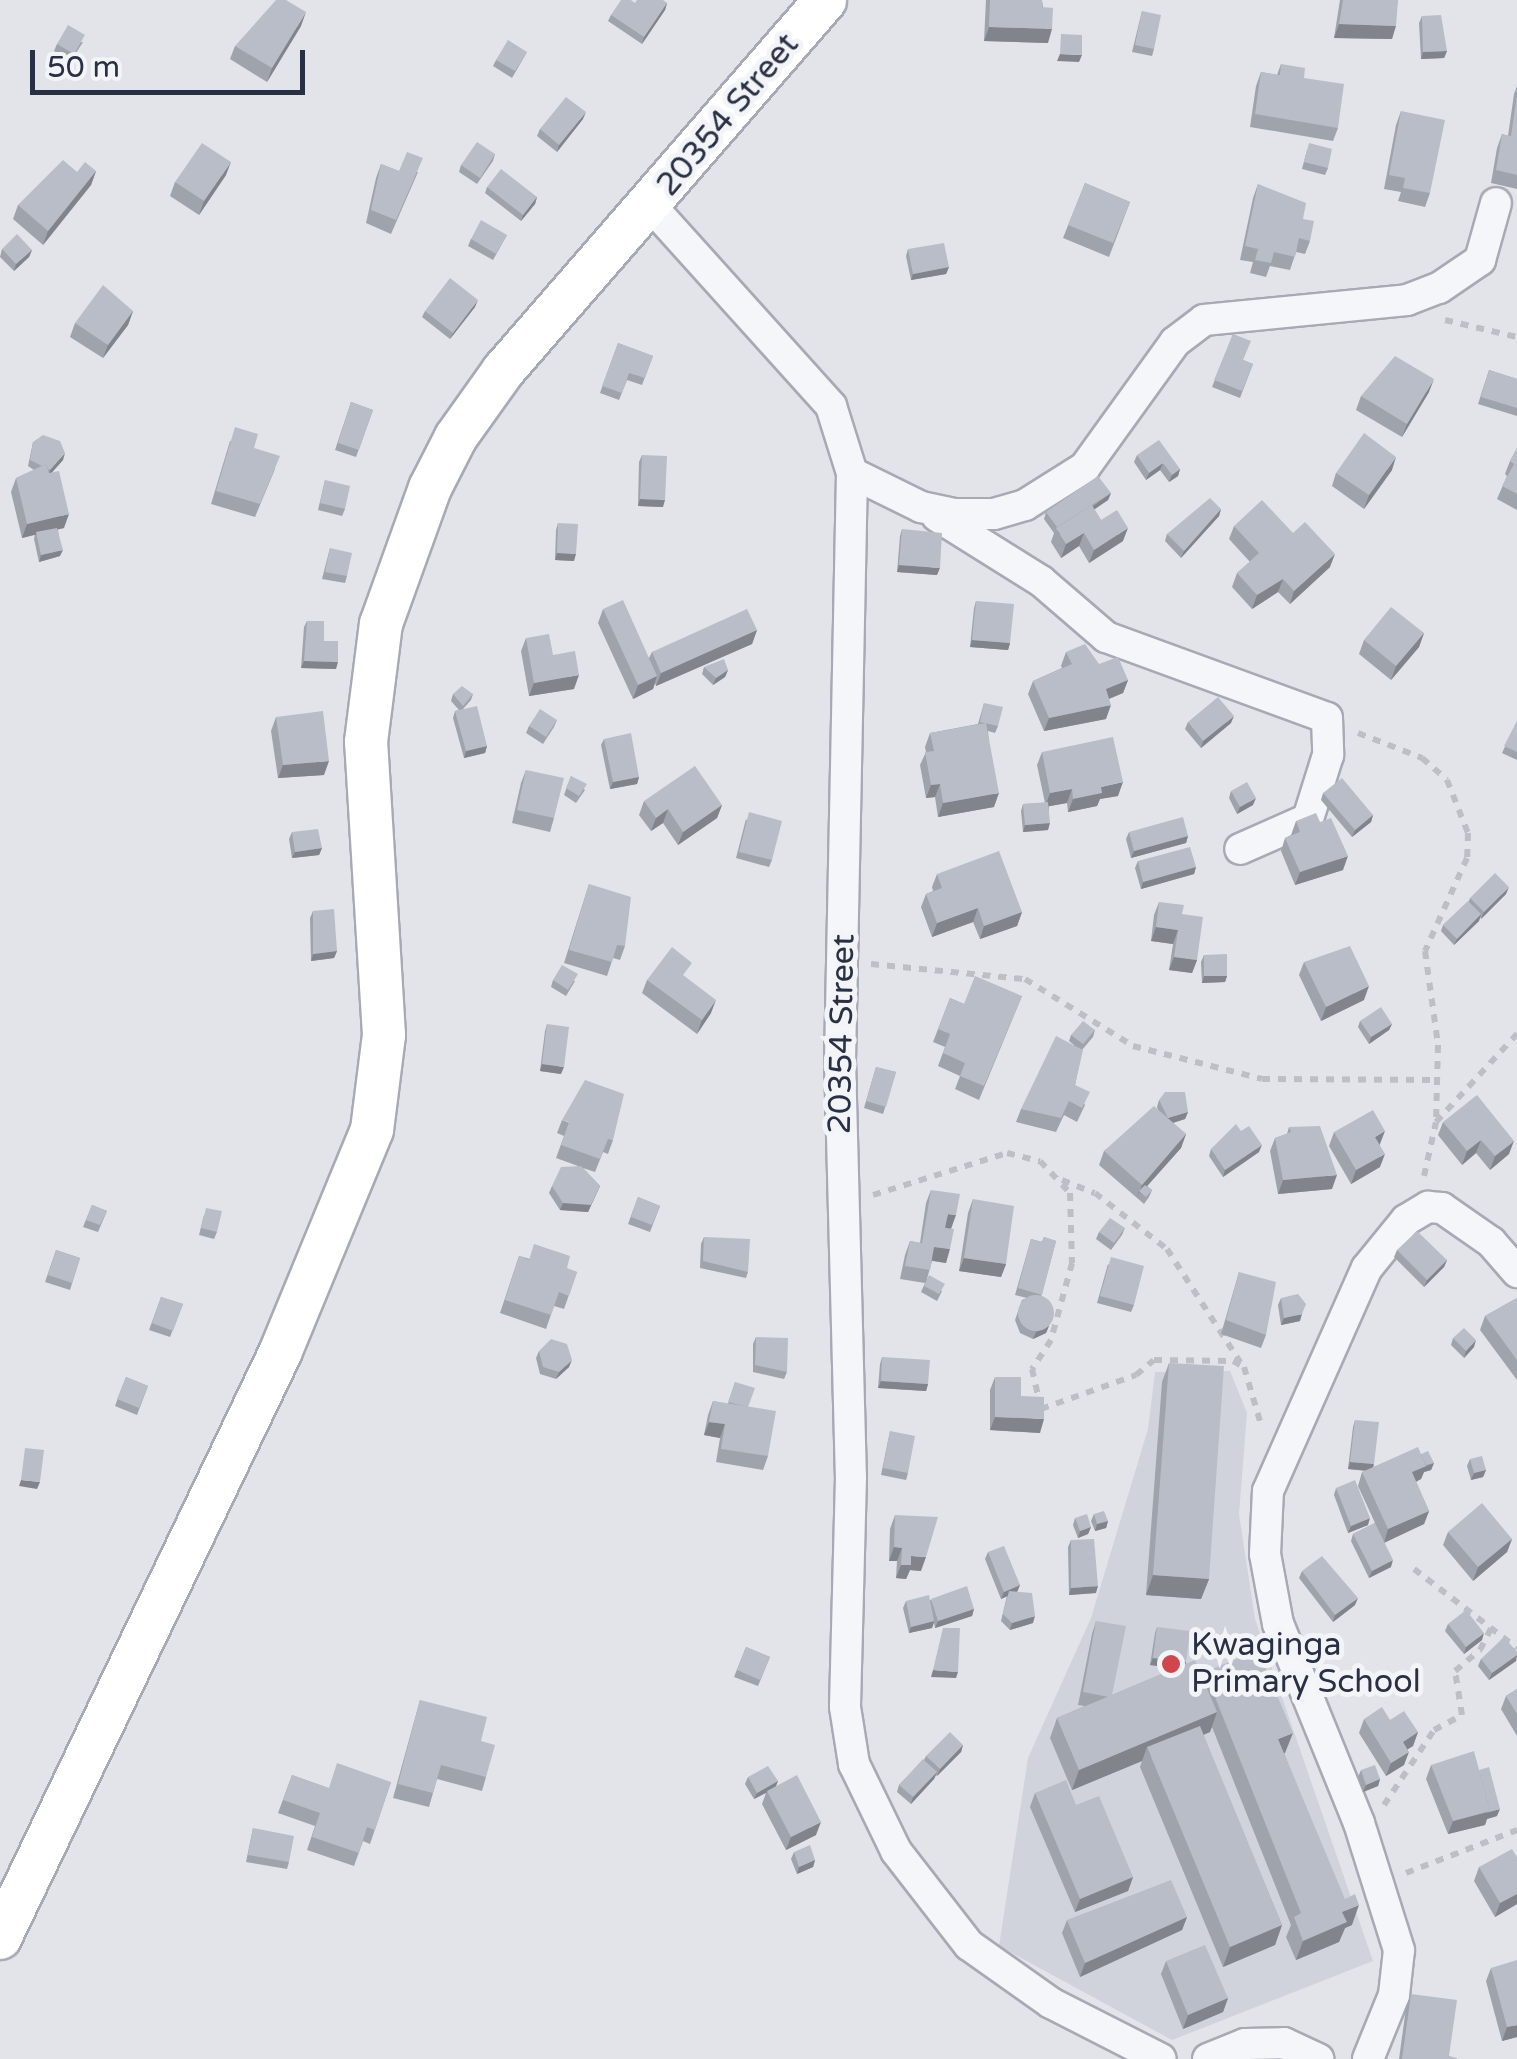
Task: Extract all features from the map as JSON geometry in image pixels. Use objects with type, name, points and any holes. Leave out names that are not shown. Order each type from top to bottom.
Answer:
[{"type":"street","name":"20354 Street","points":[[825,0],[652,206],[831,406],[852,473],[842,962],[842,1196],[850,1477],[845,1707],[866,1798],[926,1897],[970,1945],[1051,2003],[1160,2059]]},
{"type":"street","points":[[921,507],[994,514],[1049,491],[1085,467],[1176,342],[1204,320],[1407,300],[1480,260],[1496,202]]},
{"type":"street","points":[[0,1938],[280,1353],[372,1130],[384,1035],[366,742],[381,624],[412,532],[456,436],[480,401],[652,206]]},
{"type":"street","points":[[852,473],[994,548],[1106,636],[1327,718],[1328,754],[1308,819],[1240,849]]},
{"type":"street","points":[[1368,2059],[1399,1974],[1388,1911],[1359,1823],[1270,1592],[1264,1522],[1276,1462],[1335,1351],[1367,1268],[1390,1235],[1428,1207],[1442,1208],[1491,1242],[1517,1272]]},
{"type":"street","points":[[1208,2059],[1245,2044],[1284,2042],[1319,2059]]},
{"type":"path","points":[[1407,300],[1441,319],[1517,337]]},
{"type":"path","points":[[1327,718],[1422,758],[1447,780],[1468,833],[1467,858],[1426,951],[1440,1080],[1436,1122]]},
{"type":"path","points":[[842,962],[1025,980],[1133,1046],[1262,1078],[1440,1080]]},
{"type":"path","points":[[1428,1207],[1426,1143],[1436,1122],[1517,1034]]},
{"type":"path","points":[[842,1196],[858,1201],[1007,1153],[1040,1160],[1062,1180],[1070,1194],[1072,1263],[1051,1340],[1032,1369],[1040,1409],[1136,1375],[1154,1360],[1233,1360],[1244,1366]]},
{"type":"path","points":[[1062,1180],[1095,1194],[1167,1249],[1218,1337],[1244,1366],[1251,1403],[1276,1462]]},
{"type":"path","points":[[1414,1569],[1517,1648]]},
{"type":"path","points":[[1359,1823],[1388,1802],[1434,1730],[1462,1715],[1455,1671],[1480,1650],[1492,1626]]},
{"type":"path","points":[[1388,1911],[1398,1876],[1517,1830]]},
{"type":"shaded area","name":"Kwaginga Primary School","points":[[1230,1371],[1247,1413],[1239,1514],[1255,1619],[1373,1961],[1172,2040],[999,1946],[1028,1758],[1091,1618],[1148,1429],[1155,1372]]},
{"type":"building","points":[[276,0],[286,0],[306,12],[272,68],[235,46]]},
{"type":"building","points":[[621,0],[667,3],[644,37],[611,15]]},
{"type":"building","points":[[990,0],[1042,0],[1042,7],[1053,8],[1052,29],[989,27]]},
{"type":"building","points":[[1343,0],[1398,0],[1396,26],[1339,24]]},
{"type":"building","points":[[1142,11],[1161,15],[1154,49],[1135,45]]},
{"type":"building","points":[[1441,15],[1447,51],[1423,52],[1422,16]]},
{"type":"building","points":[[68,25],[85,35],[74,54],[57,44]]},
{"type":"building","points":[[1061,34],[1082,35],[1082,55],[1060,54]]},
{"type":"building","points":[[508,40],[527,52],[515,71],[496,60]]},
{"type":"building","points":[[1281,64],[1305,68],[1304,78],[1344,84],[1338,128],[1255,114],[1261,72],[1280,75]]},
{"type":"building","points":[[1517,95],[1517,175],[1496,170],[1502,134],[1511,136]]},
{"type":"building","points":[[566,97],[586,112],[559,145],[540,129]]},
{"type":"building","points":[[1401,111],[1445,120],[1430,193],[1403,188],[1405,178],[1389,175]]},
{"type":"building","points":[[477,142],[495,154],[480,178],[461,165]]},
{"type":"building","points":[[202,143],[231,162],[204,201],[175,182]]},
{"type":"building","points":[[1309,143],[1332,149],[1328,168],[1304,162]]},
{"type":"building","points":[[407,152],[423,158],[396,220],[371,210],[381,164],[399,171]]},
{"type":"building","points":[[63,160],[77,172],[85,162],[96,171],[48,231],[18,205]]},
{"type":"building","points":[[501,169],[537,197],[523,215],[487,187]]},
{"type":"building","points":[[1085,183],[1130,202],[1113,243],[1068,225]]},
{"type":"building","points":[[1258,184],[1306,203],[1303,219],[1314,221],[1310,241],[1299,238],[1295,257],[1274,252],[1271,263],[1255,260],[1258,249],[1245,246]]},
{"type":"building","points":[[481,220],[507,235],[496,254],[471,239]]},
{"type":"building","points":[[17,234],[32,250],[16,264],[2,249]]},
{"type":"building","points":[[944,243],[949,267],[913,274],[908,249]]},
{"type":"building","points":[[450,278],[478,300],[453,333],[425,311]]},
{"type":"building","points":[[103,285],[133,311],[108,345],[75,323]]},
{"type":"building","points":[[1233,334],[1251,341],[1243,360],[1253,364],[1242,391],[1214,380]]},
{"type":"building","points":[[618,343],[653,356],[645,378],[629,373],[622,393],[602,386]]},
{"type":"building","points":[[1395,356],[1434,379],[1407,424],[1361,396]]},
{"type":"building","points":[[1489,370],[1517,379],[1517,408],[1481,397]]},
{"type":"building","points":[[351,402],[373,410],[359,450],[338,443]]},
{"type":"building","points":[[235,427],[258,434],[254,448],[280,456],[260,504],[216,491]]},
{"type":"building","points":[[1364,433],[1396,457],[1369,495],[1336,473]]},
{"type":"building","points":[[43,435],[60,441],[65,453],[50,470],[46,464],[30,460],[33,442]]},
{"type":"building","points":[[1159,440],[1180,469],[1172,475],[1163,463],[1149,473],[1137,455]]},
{"type":"building","points":[[1517,448],[1517,494],[1502,486],[1514,464],[1510,461]]},
{"type":"building","points":[[642,455],[667,456],[665,500],[640,499]]},
{"type":"building","points":[[46,464],[49,473],[59,471],[69,514],[27,524],[16,478]]},
{"type":"building","points":[[1098,476],[1111,493],[1057,527],[1046,512]]},
{"type":"building","points":[[325,480],[350,486],[345,509],[320,503]]},
{"type":"building","points":[[1210,498],[1221,509],[1184,551],[1167,534]]},
{"type":"building","points":[[1262,500],[1293,533],[1305,522],[1335,554],[1294,591],[1283,579],[1257,595],[1237,573],[1259,553],[1234,526]]},
{"type":"building","points":[[1092,505],[1101,520],[1117,510],[1128,528],[1094,550],[1084,533],[1066,544],[1056,528]]},
{"type":"building","points":[[558,523],[578,524],[576,554],[557,553]]},
{"type":"building","points":[[57,528],[63,550],[41,555],[36,532]]},
{"type":"building","points":[[902,529],[942,533],[940,568],[899,565]]},
{"type":"building","points":[[330,548],[352,553],[347,576],[325,572]]},
{"type":"building","points":[[623,600],[657,676],[638,685],[603,609]]},
{"type":"building","points":[[976,601],[1014,604],[1010,643],[972,640]]},
{"type":"building","points":[[1391,607],[1424,633],[1396,666],[1364,640]]},
{"type":"building","points":[[747,609],[757,630],[661,673],[652,652]]},
{"type":"building","points":[[307,621],[324,621],[324,641],[338,641],[338,662],[304,661]]},
{"type":"building","points":[[549,634],[553,655],[575,651],[579,675],[534,683],[526,638]]},
{"type":"building","points":[[1085,644],[1099,664],[1118,657],[1128,680],[1106,689],[1111,705],[1049,718],[1033,681],[1072,664],[1066,652]]},
{"type":"building","points":[[724,659],[728,670],[716,678],[704,667]]},
{"type":"building","points":[[462,686],[473,694],[463,706],[453,694]]},
{"type":"building","points":[[1218,697],[1234,716],[1203,741],[1188,722]]},
{"type":"building","points":[[984,703],[1003,707],[998,726],[980,722]]},
{"type":"building","points":[[477,706],[487,746],[466,751],[455,711]]},
{"type":"building","points":[[540,709],[557,720],[546,737],[529,726]]},
{"type":"building","points":[[323,711],[329,761],[283,765],[276,717]]},
{"type":"building","points":[[1517,721],[1517,752],[1504,746]]},
{"type":"building","points":[[986,723],[999,793],[943,803],[940,784],[931,785],[925,752],[934,751],[930,733]]},
{"type":"building","points":[[631,733],[639,777],[613,782],[604,739]]},
{"type":"building","points":[[1113,737],[1123,782],[1101,787],[1102,793],[1073,799],[1072,789],[1050,793],[1042,752]]},
{"type":"building","points":[[695,766],[722,805],[683,832],[668,809],[656,818],[644,801]]},
{"type":"building","points":[[526,770],[564,778],[554,818],[517,810]]},
{"type":"building","points":[[571,776],[587,784],[579,796],[566,788]]},
{"type":"building","points":[[1342,778],[1373,815],[1355,830],[1323,793]]},
{"type":"building","points":[[1247,782],[1256,798],[1240,807],[1231,791]]},
{"type":"building","points":[[1048,802],[1050,823],[1025,825],[1023,804]]},
{"type":"building","points":[[749,812],[782,821],[772,860],[739,852]]},
{"type":"building","points":[[1316,813],[1320,822],[1331,818],[1348,856],[1300,872],[1285,838],[1300,832],[1296,821]]},
{"type":"building","points":[[1183,817],[1188,836],[1134,851],[1129,832]]},
{"type":"building","points":[[318,829],[322,848],[295,852],[292,832]]},
{"type":"building","points":[[1190,847],[1196,867],[1143,882],[1138,861]]},
{"type":"building","points":[[999,851],[1022,912],[984,926],[978,908],[937,923],[926,894],[942,888],[937,874]]},
{"type":"building","points":[[1495,873],[1509,887],[1484,912],[1470,898]]},
{"type":"building","points":[[589,884],[631,897],[625,946],[617,945],[612,962],[569,950]]},
{"type":"building","points":[[1468,901],[1481,914],[1457,939],[1443,925]]},
{"type":"building","points":[[1159,902],[1184,905],[1182,914],[1203,917],[1197,960],[1174,957],[1178,930],[1156,927]]},
{"type":"building","points":[[334,909],[337,951],[313,954],[313,911]]},
{"type":"building","points":[[1350,946],[1369,986],[1326,1007],[1304,962]]},
{"type":"building","points":[[672,947],[692,963],[683,975],[716,1000],[702,1020],[647,980]]},
{"type":"building","points":[[1227,954],[1227,976],[1204,976],[1204,955]]},
{"type":"building","points":[[562,965],[578,974],[568,990],[553,980]]},
{"type":"building","points":[[975,976],[1022,996],[984,1086],[960,1076],[965,1063],[943,1053],[950,1034],[938,1029],[950,998],[964,1004]]},
{"type":"building","points":[[1381,1007],[1392,1024],[1371,1037],[1360,1021]]},
{"type":"building","points":[[1083,1021],[1095,1030],[1083,1044],[1071,1035]]},
{"type":"building","points":[[547,1024],[569,1027],[564,1067],[542,1064]]},
{"type":"building","points":[[1056,1036],[1083,1050],[1075,1085],[1090,1092],[1082,1108],[1069,1101],[1061,1118],[1021,1109]]},
{"type":"building","points":[[876,1067],[896,1072],[886,1107],[866,1101]]},
{"type":"building","points":[[585,1080],[624,1094],[613,1140],[608,1139],[600,1159],[561,1145],[569,1122],[562,1120]]},
{"type":"building","points":[[1165,1092],[1185,1092],[1188,1112],[1168,1118],[1159,1100]]},
{"type":"building","points":[[1477,1095],[1514,1141],[1495,1156],[1481,1140],[1467,1151],[1443,1122]]},
{"type":"building","points":[[1154,1106],[1186,1134],[1142,1185],[1104,1151]]},
{"type":"building","points":[[1373,1110],[1385,1131],[1375,1137],[1385,1154],[1356,1170],[1334,1132]]},
{"type":"building","points":[[1236,1124],[1241,1131],[1249,1126],[1262,1145],[1225,1170],[1211,1149]]},
{"type":"building","points":[[1320,1126],[1337,1175],[1283,1180],[1275,1138],[1291,1132],[1289,1127]]},
{"type":"building","points":[[581,1166],[600,1186],[591,1205],[563,1203],[552,1186],[561,1167]]},
{"type":"building","points":[[1145,1185],[1152,1190],[1146,1197],[1139,1191]]},
{"type":"building","points":[[931,1190],[960,1194],[956,1215],[948,1214],[945,1228],[954,1229],[950,1249],[934,1247],[930,1270],[905,1266],[910,1241],[922,1243]]},
{"type":"building","points":[[638,1197],[660,1206],[652,1225],[631,1217]]},
{"type":"building","points":[[973,1199],[1014,1206],[1006,1264],[964,1258]]},
{"type":"building","points":[[92,1205],[107,1211],[100,1225],[86,1220]]},
{"type":"building","points":[[206,1208],[222,1211],[217,1232],[201,1228]]},
{"type":"building","points":[[1110,1218],[1125,1228],[1114,1243],[1099,1232]]},
{"type":"building","points":[[1417,1231],[1447,1260],[1427,1280],[1397,1250]]},
{"type":"building","points":[[704,1237],[750,1239],[748,1272],[703,1261]]},
{"type":"building","points":[[1044,1237],[1056,1241],[1042,1295],[1018,1288],[1031,1239],[1043,1242]]},
{"type":"building","points":[[534,1244],[570,1256],[567,1268],[577,1272],[569,1296],[559,1292],[551,1315],[505,1300],[519,1256],[529,1260]]},
{"type":"building","points":[[56,1250],[80,1258],[72,1283],[48,1275]]},
{"type":"building","points":[[1111,1257],[1144,1266],[1134,1305],[1100,1296]]},
{"type":"building","points":[[1239,1272],[1276,1282],[1266,1335],[1226,1320]]},
{"type":"building","points":[[929,1275],[945,1284],[939,1294],[924,1286]]},
{"type":"building","points":[[1298,1294],[1306,1304],[1302,1314],[1284,1318],[1281,1298]]},
{"type":"building","points":[[1036,1295],[1048,1301],[1054,1313],[1048,1325],[1036,1331],[1024,1325],[1018,1313],[1024,1301]]},
{"type":"building","points":[[161,1297],[183,1304],[173,1331],[152,1323]]},
{"type":"building","points":[[1517,1298],[1517,1360],[1485,1316]]},
{"type":"building","points":[[1464,1328],[1476,1340],[1466,1351],[1453,1338]]},
{"type":"building","points":[[756,1337],[788,1338],[787,1372],[755,1365]]},
{"type":"building","points":[[551,1339],[567,1344],[572,1360],[559,1372],[543,1367],[539,1351]]},
{"type":"building","points":[[882,1357],[930,1360],[928,1384],[881,1381]]},
{"type":"building","points":[[1169,1363],[1224,1366],[1209,1579],[1153,1575]]},
{"type":"building","points":[[126,1377],[148,1386],[139,1408],[117,1399]]},
{"type":"building","points":[[995,1377],[1021,1377],[1021,1396],[1044,1397],[1044,1419],[995,1417]]},
{"type":"building","points":[[735,1382],[755,1388],[748,1407],[728,1402]]},
{"type":"building","points":[[713,1401],[776,1411],[768,1456],[721,1449],[725,1424],[709,1422]]},
{"type":"building","points":[[1355,1420],[1379,1422],[1374,1464],[1350,1462]]},
{"type":"building","points":[[890,1431],[915,1436],[908,1473],[883,1468]]},
{"type":"building","points":[[1418,1447],[1426,1466],[1412,1472],[1429,1511],[1388,1529],[1362,1472]]},
{"type":"building","points":[[25,1448],[44,1450],[40,1482],[21,1480]]},
{"type":"building","points":[[1428,1451],[1434,1463],[1426,1465],[1421,1454]]},
{"type":"building","points":[[1482,1456],[1486,1470],[1474,1473],[1470,1459]]},
{"type":"building","points":[[1355,1480],[1370,1518],[1351,1526],[1336,1488]]},
{"type":"building","points":[[1482,1503],[1512,1539],[1478,1567],[1448,1532]]},
{"type":"building","points":[[1104,1511],[1108,1521],[1097,1524],[1094,1514]]},
{"type":"building","points":[[1087,1514],[1091,1527],[1080,1531],[1075,1518]]},
{"type":"building","points":[[895,1515],[938,1517],[926,1557],[911,1556],[911,1565],[901,1565],[902,1548],[894,1547]]},
{"type":"building","points":[[1375,1523],[1393,1560],[1372,1571],[1353,1534]]},
{"type":"building","points":[[1094,1539],[1098,1586],[1071,1588],[1071,1540]]},
{"type":"building","points":[[1004,1546],[1020,1585],[1004,1592],[988,1552]]},
{"type":"building","points":[[1322,1556],[1358,1598],[1335,1615],[1302,1571]]},
{"type":"building","points":[[967,1586],[974,1609],[938,1621],[931,1599]]},
{"type":"building","points":[[1009,1591],[1032,1593],[1035,1616],[1012,1623],[1003,1614]]},
{"type":"building","points":[[929,1595],[934,1621],[911,1627],[906,1601]]},
{"type":"building","points":[[1466,1610],[1484,1633],[1466,1647],[1448,1624]]},
{"type":"building","points":[[1096,1621],[1126,1626],[1109,1697],[1083,1692]]},
{"type":"building","points":[[1157,1627],[1190,1631],[1186,1662],[1153,1658]]},
{"type":"building","points":[[943,1628],[960,1628],[958,1672],[933,1670]]},
{"type":"building","points":[[1504,1637],[1517,1655],[1492,1673],[1481,1659]]},
{"type":"building","points":[[746,1647],[770,1657],[760,1680],[737,1670]]},
{"type":"building","points":[[1258,1650],[1293,1733],[1278,1739],[1345,1899],[1355,1894],[1359,1905],[1342,1912],[1347,1922],[1303,1941],[1294,1917],[1301,1913],[1205,1672]]},
{"type":"building","points":[[1195,1660],[1217,1712],[1079,1770],[1057,1718]]},
{"type":"building","points":[[1517,1689],[1517,1714],[1506,1696]]},
{"type":"building","points":[[420,1700],[487,1717],[481,1741],[495,1745],[486,1777],[441,1765],[433,1793],[398,1784]]},
{"type":"building","points":[[1382,1707],[1390,1720],[1404,1711],[1418,1732],[1403,1742],[1409,1752],[1391,1763],[1364,1719]]},
{"type":"building","points":[[1200,1726],[1282,1925],[1230,1947],[1147,1747]]},
{"type":"building","points":[[950,1732],[963,1745],[940,1769],[926,1756]]},
{"type":"building","points":[[1474,1751],[1490,1811],[1453,1821],[1431,1765]]},
{"type":"building","points":[[923,1759],[937,1772],[913,1797],[899,1785]]},
{"type":"building","points":[[337,1763],[391,1782],[375,1830],[367,1827],[359,1853],[312,1837],[320,1813],[283,1800],[292,1775],[329,1788]]},
{"type":"building","points":[[1375,1765],[1380,1779],[1366,1785],[1361,1770]]},
{"type":"building","points":[[768,1766],[778,1781],[757,1793],[748,1777]]},
{"type":"building","points":[[1489,1767],[1500,1809],[1486,1813],[1490,1811],[1479,1770]]},
{"type":"building","points":[[797,1775],[821,1822],[791,1837],[767,1791]]},
{"type":"building","points":[[1066,1780],[1076,1805],[1099,1796],[1133,1877],[1080,1899],[1035,1793]]},
{"type":"building","points":[[253,1828],[294,1836],[289,1862],[248,1855]]},
{"type":"building","points":[[810,1845],[815,1860],[799,1867],[794,1852]]},
{"type":"building","points":[[1512,1849],[1517,1857],[1517,1894],[1500,1903],[1479,1867]]},
{"type":"building","points":[[1171,1880],[1187,1917],[1085,1963],[1067,1920]]},
{"type":"building","points":[[1205,1945],[1228,1998],[1188,2015],[1166,1961]]},
{"type":"building","points":[[1517,1960],[1517,2025],[1507,2027],[1491,1968]]},
{"type":"building","points":[[1411,1994],[1457,2000],[1449,2056],[1457,2059],[1402,2059]]},
{"type":"place","name":"Kwaginga Primary School","points":[[1171,1664]]}]
